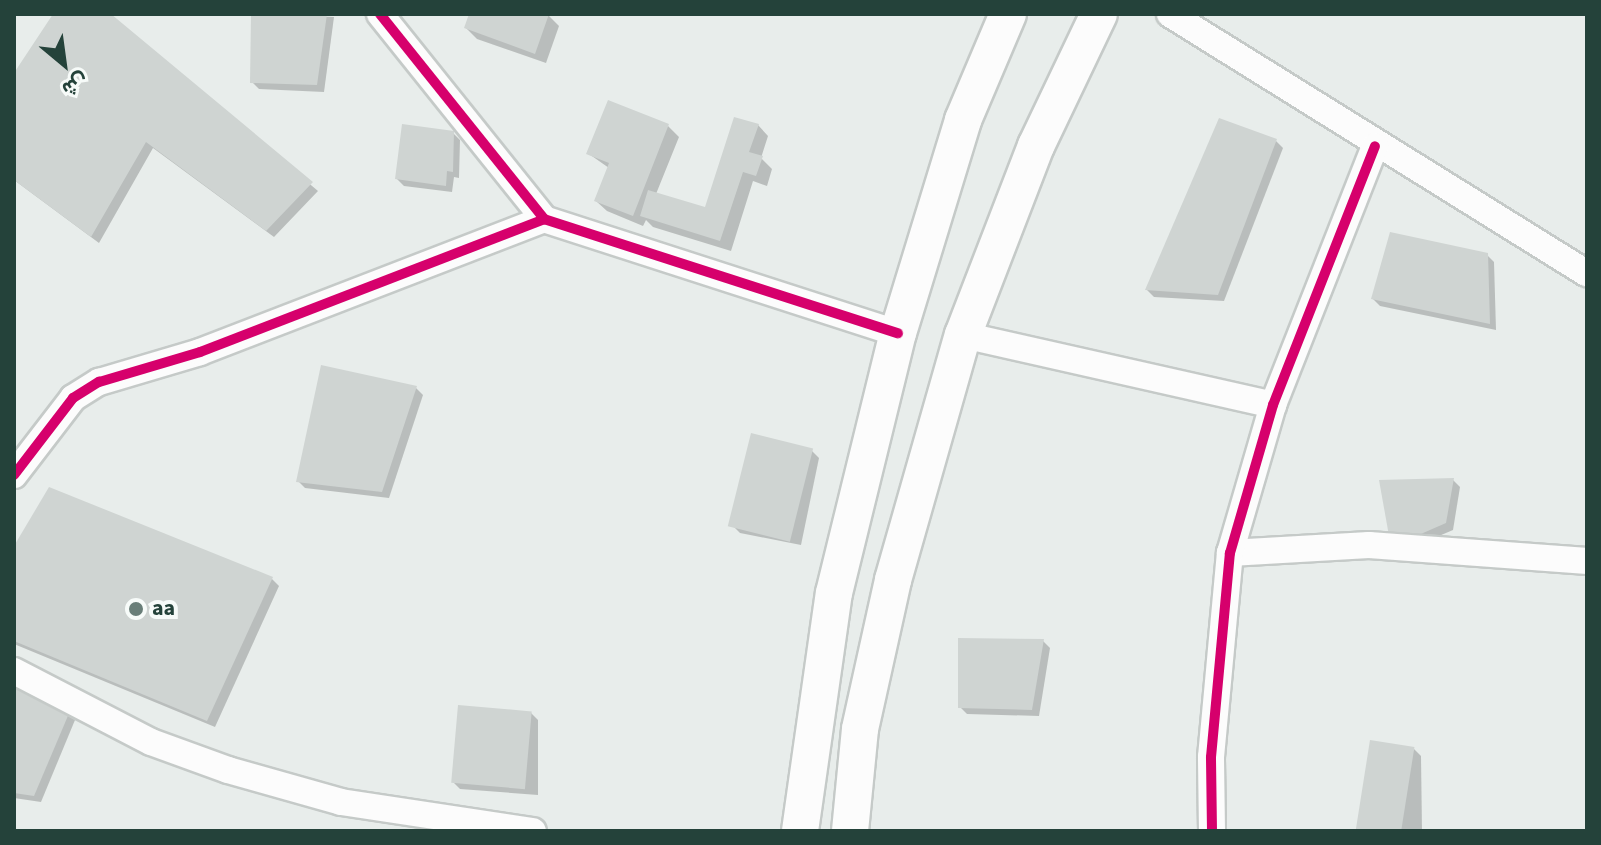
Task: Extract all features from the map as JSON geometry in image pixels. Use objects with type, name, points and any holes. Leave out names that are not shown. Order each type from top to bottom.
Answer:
[{"type":"main road","points":[[800,831],[834,593],[898,333],[963,120],[1008,14]]},
{"type":"main road","points":[[857,830],[860,729],[910,520],[963,335],[1036,146],[1099,14]]},
{"type":"main road","points":[[854,510],[910,520]]},
{"type":"street","points":[[380,14],[544,219],[898,333]]},
{"type":"street","points":[[1170,14],[1375,146],[1587,274]]},
{"type":"street","points":[[1212,831],[1211,757],[1230,553],[1273,405],[1375,146]]},
{"type":"street","points":[[14,475],[73,398],[91,385],[200,352],[544,219]]},
{"type":"street","points":[[963,335],[1273,405]]},
{"type":"street","points":[[1230,553],[1369,545],[1587,561]]},
{"type":"street","points":[[14,671],[151,742],[228,770],[341,802],[533,831]]},
{"type":"building","points":[[53,14],[111,14],[313,182],[266,231],[146,142],[91,237],[14,180],[14,73]]},
{"type":"building","points":[[251,14],[327,14],[317,85],[250,83]]},
{"type":"building","points":[[469,14],[549,14],[535,54],[464,28]]},
{"type":"building","points":[[608,100],[669,124],[633,216],[594,201],[609,163],[586,154]]},
{"type":"building","points":[[734,117],[759,124],[749,152],[763,156],[756,176],[743,172],[720,241],[640,216],[648,190],[705,207]]},
{"type":"building","points":[[1219,118],[1277,139],[1218,295],[1145,290]]},
{"type":"building","points":[[402,124],[454,131],[453,172],[447,171],[446,186],[395,179]]},
{"type":"building","points":[[1390,232],[1488,253],[1490,324],[1371,299]]},
{"type":"building","points":[[321,365],[417,386],[382,492],[296,482]]},
{"type":"building","points":[[751,433],[813,448],[790,542],[728,526]]},
{"type":"building","points":[[1454,478],[1446,523],[1391,547],[1379,480]]},
{"type":"building","name":"aa","points":[[49,487],[273,577],[207,721],[14,641],[14,546]]},
{"type":"building","points":[[958,638],[1044,639],[1032,710],[958,708]]},
{"type":"building","points":[[14,682],[70,711],[34,796],[14,793]]},
{"type":"building","points":[[458,705],[532,711],[525,789],[451,783]]},
{"type":"building","points":[[1370,740],[1414,747],[1401,831],[1356,830]]},
{"type":"cycle path","points":[[380,14],[544,219],[898,333]]},
{"type":"cycle path","points":[[1212,831],[1211,757],[1230,553],[1273,405],[1375,146]]},
{"type":"cycle path","points":[[14,475],[73,398],[99,382],[200,352],[544,219]]},
{"type":"place","name":"aa","points":[[136,609]]}]
